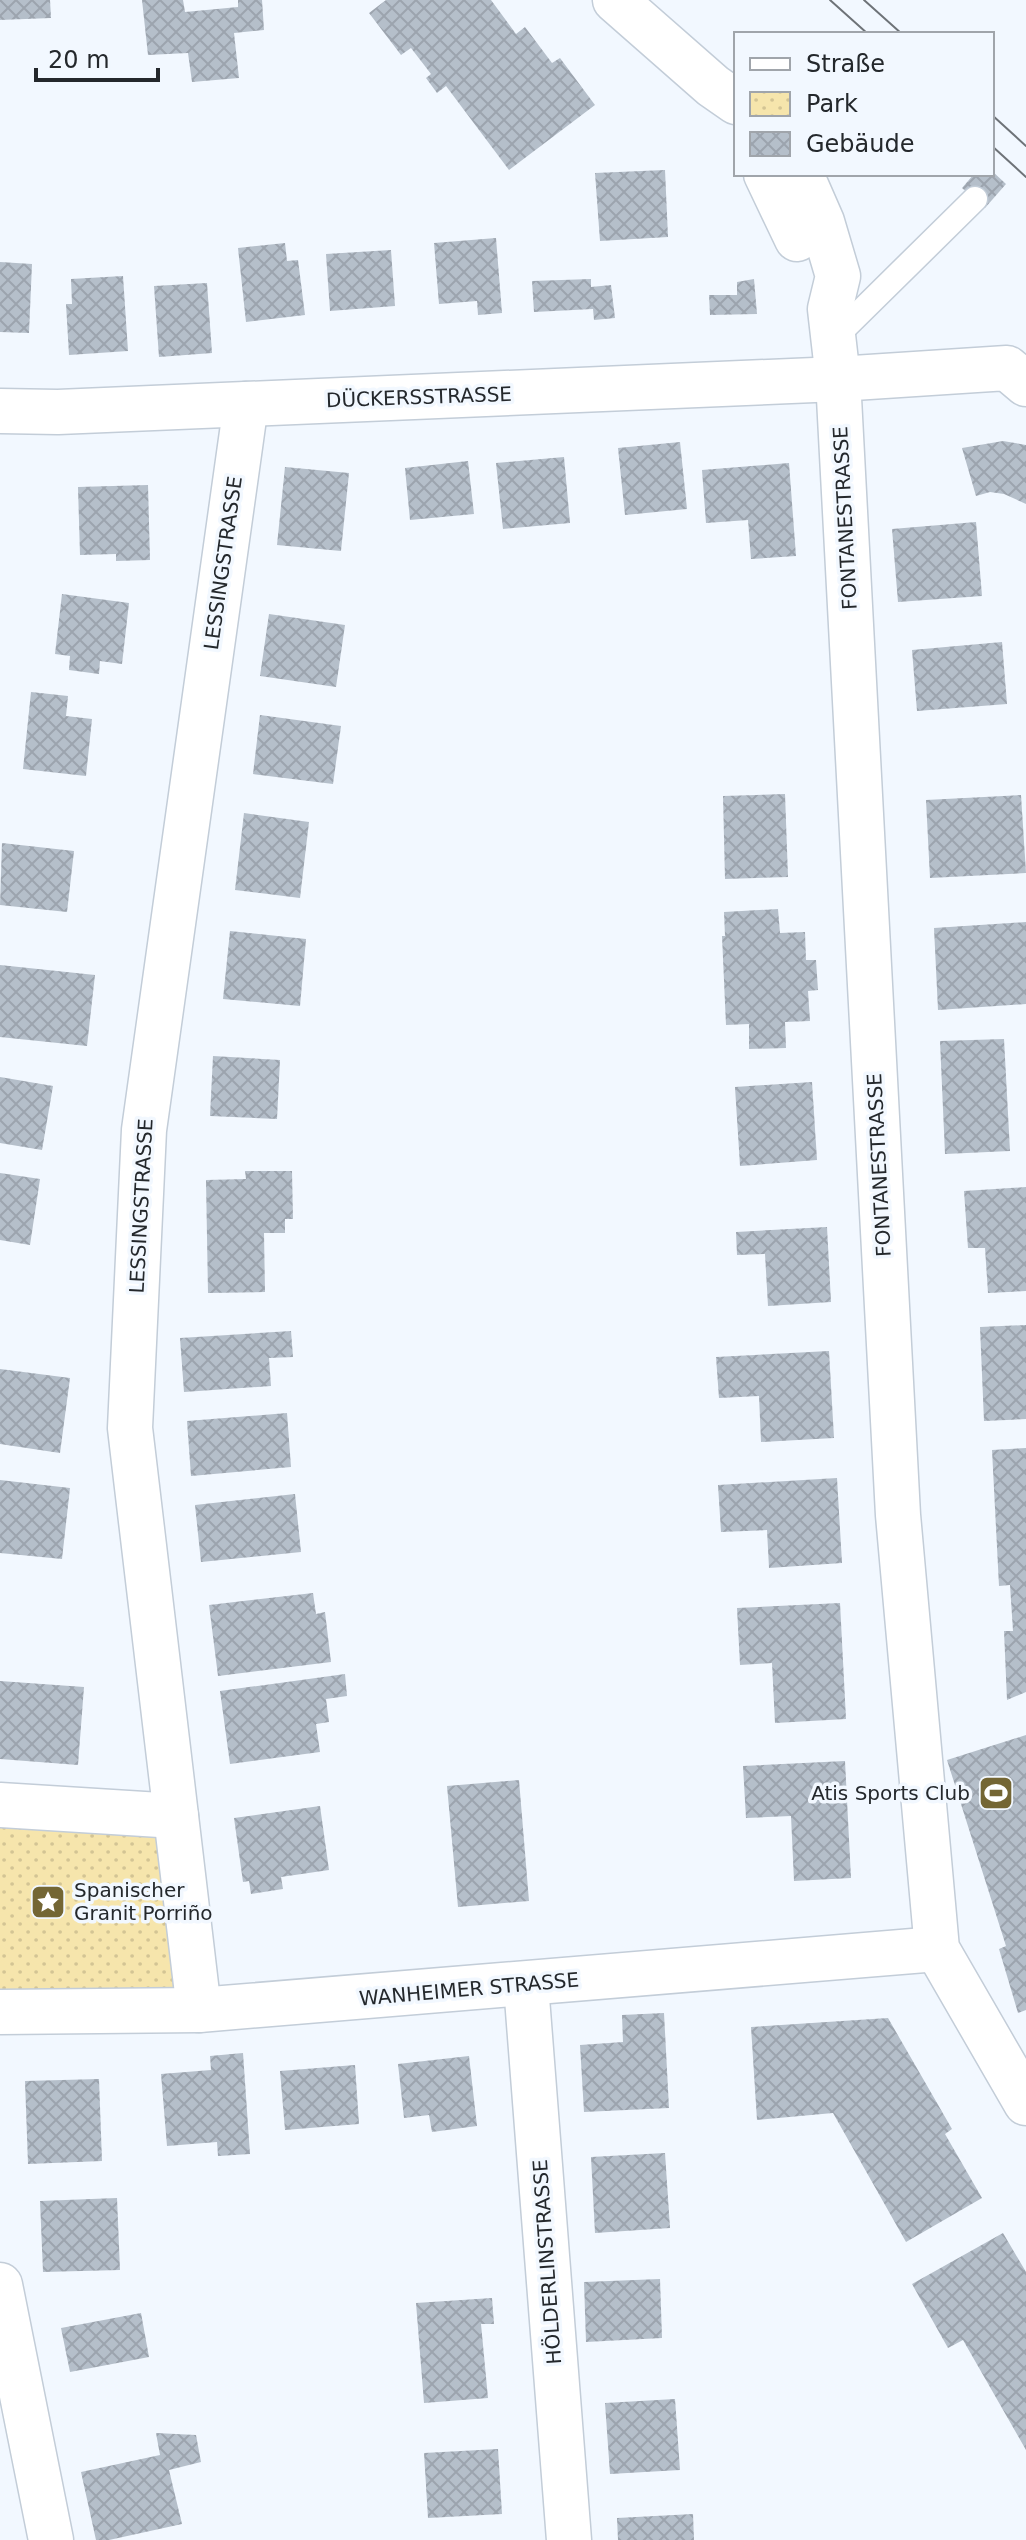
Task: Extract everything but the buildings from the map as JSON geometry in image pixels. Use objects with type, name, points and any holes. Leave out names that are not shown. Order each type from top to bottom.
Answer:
[{"type":"street","points":[[615,0],[724,94],[734,119]]},
{"type":"street","points":[[767,176],[796,235],[834,342]]},
{"type":"street","name":"FONTANESTRASSE","points":[[802,176],[822,222],[838,276],[834,342],[898,1515],[937,1949]]},
{"type":"street","name":"DÜCKERSSTRASSE","points":[[0,411],[58,412],[246,404],[834,342],[1007,368],[1026,384]]},
{"type":"street","name":"LESSINGSTRASSE","points":[[199,2010],[130,1428],[143,1146],[246,404]]},
{"type":"street","points":[[0,1805],[176,1816]]},
{"type":"street","points":[[937,1949],[1026,2103]]},
{"type":"street","name":"WANHEIMER STRASSE","points":[[0,2012],[199,2010],[937,1949]]},
{"type":"street","name":"HÖLDERLINSTRASSE","points":[[526,1985],[569,2540]]},
{"type":"street","points":[[0,2285],[51,2540]]},
{"type":"lane","points":[[834,342],[975,199]]},
{"type":"green space","points":[[0,1819],[162,1829],[179,1991],[0,1993]]},
{"type":"tram line","points":[[830,0],[866,32]]},
{"type":"tram line","points":[[864,0],[900,32]]},
{"type":"tram line","points":[[994,117],[1026,146]]},
{"type":"tram line","points":[[994,148],[1026,177]]},
{"type":"place","name":"Atis Sports Club","points":[[996,1793]]},
{"type":"place","name":"Spanischer Granit Porriño","points":[[48,1902]]}]
